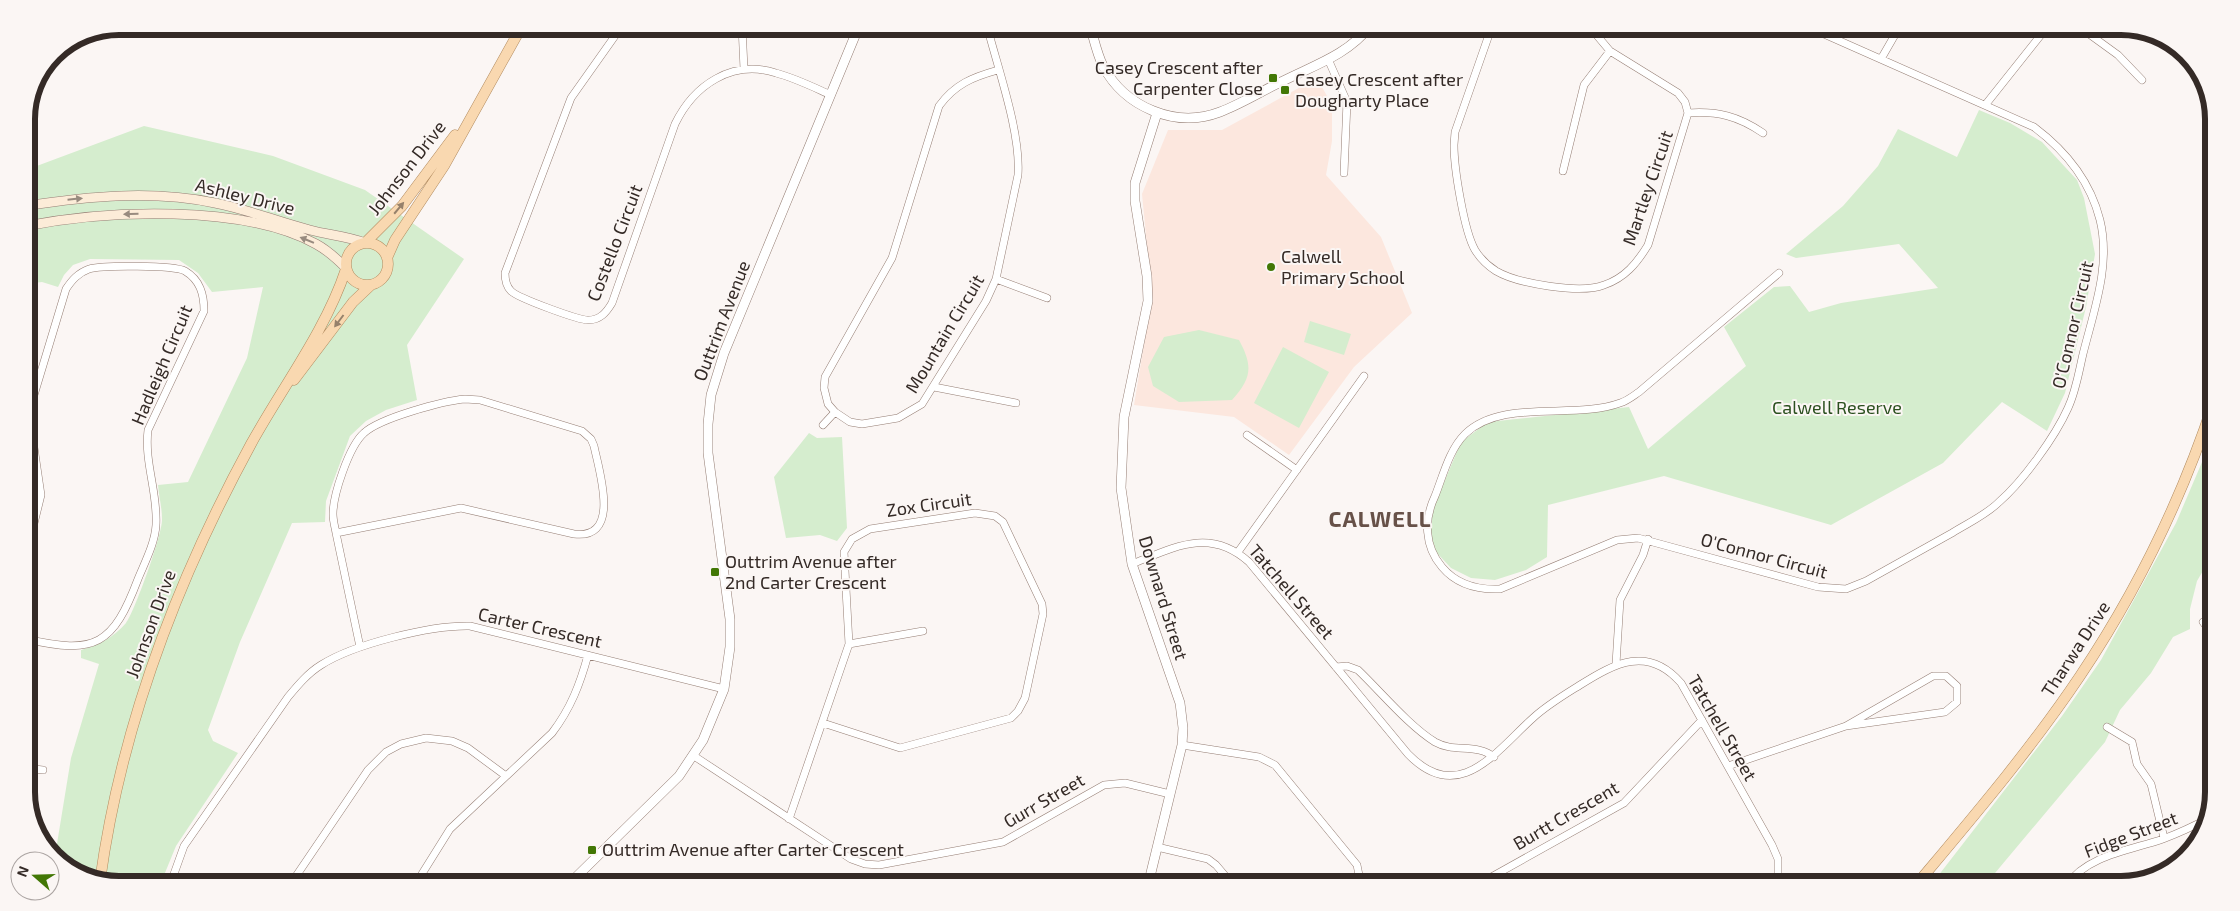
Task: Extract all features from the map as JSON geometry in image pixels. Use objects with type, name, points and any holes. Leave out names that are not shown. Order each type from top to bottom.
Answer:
[{"type":"main road","name":"Johnson Drive","points":[[387,258],[395,240],[436,179],[517,35]]},
{"type":"main road","name":"Johnson Drive","points":[[365,243],[402,206],[473,112]]},
{"type":"main road","name":"Ashley Drive","points":[[35,205],[91,197],[137,196],[178,198],[251,211],[310,230],[365,243]]},
{"type":"main road","name":"Ashley Drive","points":[[35,225],[82,217],[133,214],[180,215],[240,221],[272,227],[310,241],[325,250],[346,268]]},
{"type":"main road","points":[[365,243],[378,246],[387,258],[386,273],[379,281],[371,285],[364,285],[354,281],[346,268],[346,259],[351,250],[365,243]]},
{"type":"main road","name":"Johnson Drive","points":[[101,874],[120,779],[143,694],[172,609],[204,535],[252,443],[331,309],[346,268]]},
{"type":"main road","name":"Johnson Drive","points":[[280,396],[304,368],[353,302],[371,285]]},
{"type":"main road","name":"Tharwa Drive","points":[[1923,876],[2012,768],[2063,700],[2117,616],[2166,522],[2192,462],[2205,426]]},
{"type":"street","name":"Costello Circuit","points":[[615,35],[571,98],[504,273],[509,288],[521,298],[584,320],[597,318],[605,314],[612,303],[682,108],[705,84],[720,76],[744,70],[776,72],[831,95]]},
{"type":"street","points":[[742,35],[744,70]]},
{"type":"street","name":"Outtrim Avenue","points":[[577,876],[671,785],[694,756],[712,724],[724,689],[730,654],[730,619],[708,453],[711,395],[724,353],[855,35]]},
{"type":"street","name":"Mountain Circuit","points":[[835,412],[844,420],[862,424],[898,418],[922,404],[986,301],[996,279],[1004,250],[1019,158],[989,35]]},
{"type":"street","points":[[1093,35],[1103,65],[1113,81],[1133,100],[1157,113],[1190,118],[1219,112],[1328,59],[1352,45],[1361,35]]},
{"type":"street","name":"Martley Circuit","points":[[1489,35],[1455,132],[1454,152],[1467,228],[1475,249],[1490,266],[1509,277],[1572,290],[1590,289],[1606,285],[1621,277],[1634,266],[1648,245],[1688,113],[1686,102],[1678,93],[1610,51],[1597,35]]},
{"type":"street","name":"O'Connor Circuit","points":[[1779,273],[1639,392],[1626,400],[1604,407],[1497,417],[1476,425],[1464,435],[1455,447],[1432,503],[1427,526],[1431,549],[1443,569],[1462,583],[1484,590],[1500,589],[1617,540],[1631,538],[1648,539],[1818,587],[1832,590],[1846,589],[1866,581],[1980,516],[1998,504],[2020,480],[2060,424],[2072,398],[2102,280],[2104,245],[2093,199],[2083,178],[2069,158],[2053,141],[2034,127],[1986,104],[1826,35]]},
{"type":"street","points":[[1881,59],[1895,35]]},
{"type":"street","points":[[1986,104],[2041,35]]},
{"type":"street","points":[[2090,35],[2118,55],[2142,80]]},
{"type":"street","points":[[1563,171],[1584,85],[1610,51]]},
{"type":"street","points":[[1328,59],[1347,102],[1344,173]]},
{"type":"street","points":[[823,425],[835,412],[826,398],[825,377],[892,258],[939,106],[947,94],[964,81],[998,70]]},
{"type":"street","points":[[1688,113],[1708,111],[1728,114],[1746,122],[1763,133]]},
{"type":"street","name":"Downard Street","points":[[1150,876],[1182,745],[1183,728],[1180,703],[1132,564],[1122,495],[1121,448],[1127,400],[1148,301],[1147,276],[1135,201],[1135,183],[1157,113]]},
{"type":"street","name":"Hadleigh Circuit","points":[[35,392],[66,289],[77,275],[94,268],[167,267],[184,271],[194,278],[201,288],[204,299],[204,311],[148,430],[146,446],[156,510],[156,530],[125,613],[105,635],[92,642],[64,647],[35,641]]},
{"type":"street","points":[[996,279],[1047,298]]},
{"type":"street","points":[[1238,552],[1364,376]]},
{"type":"street","points":[[934,387],[1016,403]]},
{"type":"street","points":[[336,533],[461,508],[574,534],[586,534],[597,528],[605,513],[594,446],[591,439],[582,431],[480,400],[458,400],[378,423],[358,438],[350,452],[335,500],[333,514],[336,533],[360,647]]},
{"type":"street","points":[[1247,435],[1297,470]]},
{"type":"street","name":"Hadleigh Circuit","points":[[35,454],[41,495],[35,519]]},
{"type":"street","name":"Zox Circuit","points":[[789,819],[849,644],[844,552],[852,539],[870,529],[975,512],[995,516],[1008,530],[1042,604],[1043,620],[1025,698],[1018,711],[1011,718],[900,748],[823,723]]},
{"type":"street","points":[[1616,664],[1620,600],[1643,556],[1648,539]]},
{"type":"street","name":"Tatchell Street","points":[[1132,564],[1199,542],[1220,544],[1238,552],[1408,754],[1425,768],[1439,773],[1461,774],[1475,770],[1494,757],[1547,705],[1616,664],[1637,660],[1652,663],[1665,669],[1681,683],[1772,845],[1778,859],[1778,876]]},
{"type":"street","name":"Carter Crescent","points":[[173,876],[184,846],[288,697],[302,680],[319,666],[339,655],[360,647],[429,630],[460,626],[491,630],[724,689]]},
{"type":"street","points":[[849,644],[923,630]]},
{"type":"street","points":[[421,876],[450,829],[552,733],[565,716],[579,688],[588,655]]},
{"type":"street","points":[[1336,667],[1347,666],[1358,670],[1435,742],[1456,749],[1479,749],[1494,757]]},
{"type":"street","points":[[1728,766],[1846,726],[1946,712],[1957,702],[1957,686],[1946,676],[1933,676],[1846,726]]},
{"type":"street","name":"Burtt Crescent","points":[[1493,876],[1624,803],[1702,720]]},
{"type":"street","points":[[2107,727],[2132,742],[2137,764],[2150,784],[2164,838]]},
{"type":"street","points":[[296,876],[368,770],[386,752],[401,744],[426,738],[452,741],[468,748],[506,776]]},
{"type":"street","points":[[1182,745],[1259,757],[1275,765],[1357,865],[1359,876]]},
{"type":"street","name":"Gurr Street","points":[[694,756],[851,859],[865,864],[879,865],[1003,842],[1104,785],[1126,783],[1170,794]]},
{"type":"street","points":[[35,769],[43,770]]},
{"type":"street","name":"Fidge Street","points":[[2075,876],[2094,862],[2164,838],[2199,824]]},
{"type":"street","points":[[1157,847],[1208,859],[1225,876]]},
{"type":"shaded area","name":"Calwell Primary School","points":[[1317,78],[1332,105],[1332,141],[1326,175],[1381,237],[1412,313],[1354,367],[1289,455],[1234,417],[1134,405],[1152,296],[1142,194],[1168,130],[1222,130]]},
{"type":"green space","name":"Calwell Reserve","points":[[1979,110],[2010,123],[2042,142],[2077,180],[2084,198],[2095,254],[2086,307],[2065,393],[2047,431],[2002,402],[1943,463],[1831,525],[1664,476],[1548,505],[1547,557],[1526,570],[1495,580],[1471,578],[1451,568],[1436,552],[1429,529],[1434,506],[1461,442],[1488,422],[1629,407],[1648,449],[1746,366],[1724,327],[1774,287],[1790,286],[1809,312],[1841,303],[1938,288],[1899,244],[1796,258],[1786,254],[1843,206],[1878,166],[1898,129],[1957,157]]},
{"type":"green space","points":[[144,126],[273,156],[365,190],[464,259],[407,345],[417,400],[386,410],[366,421],[350,436],[326,501],[325,522],[292,523],[240,642],[208,730],[213,741],[238,753],[176,846],[164,876],[119,876],[87,870],[68,859],[56,847],[71,758],[99,664],[81,658],[81,650],[111,637],[126,623],[130,616],[147,572],[161,527],[162,515],[158,485],[188,482],[247,358],[263,287],[212,292],[198,273],[179,260],[90,259],[73,265],[64,275],[58,287],[42,282],[35,283],[35,167]]},
{"type":"green space","points":[[1310,321],[1351,334],[1344,355],[1304,342]]},
{"type":"green space","points":[[1199,330],[1239,340],[1244,349],[1248,365],[1247,378],[1232,400],[1179,402],[1153,386],[1148,367],[1164,337]]},
{"type":"green space","points":[[1283,347],[1329,372],[1299,428],[1254,403]]},
{"type":"green space","points":[[809,433],[817,438],[842,437],[847,528],[837,541],[820,535],[786,538],[774,477]]},
{"type":"green space","points":[[2205,455],[2205,567],[2197,581],[2190,609],[2190,629],[2173,637],[2151,673],[2120,710],[2105,742],[1993,876],[1938,876],[2062,716],[2101,660],[2176,523]]},
{"type":"place","name":"Casey Crescent after Carpenter Close","points":[[1273,78]]},
{"type":"place","name":"Casey Crescent after Dougharty Place","points":[[1285,90]]},
{"type":"place","name":"Calwell Primary School","points":[[1271,267]]},
{"type":"place","name":"Outtrim Avenue after 2nd Carter Crescent","points":[[715,572]]},
{"type":"place","name":"Outtrim Avenue after Carter Crescent","points":[[592,850]]},
{"type":"district","name":"CALWELL","points":[[1380,519]]}]
